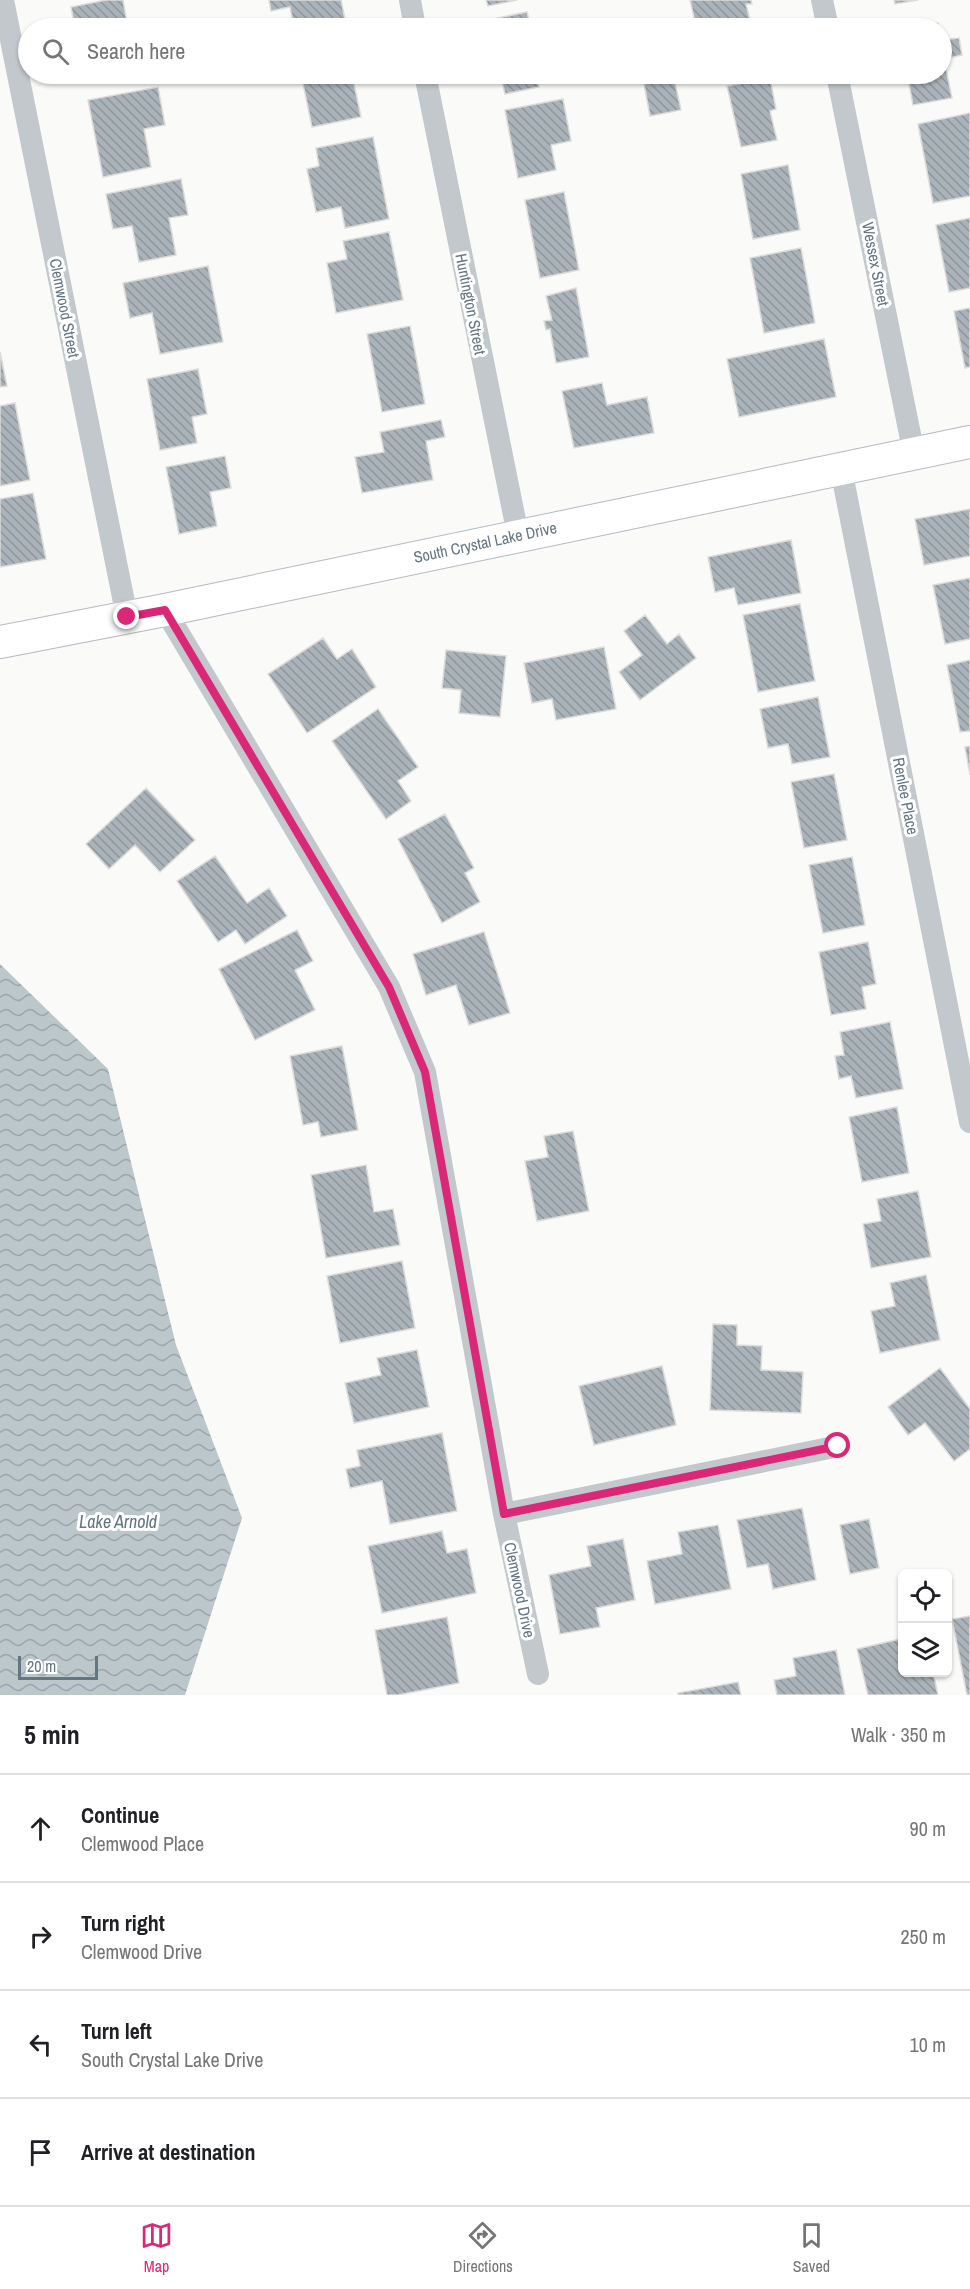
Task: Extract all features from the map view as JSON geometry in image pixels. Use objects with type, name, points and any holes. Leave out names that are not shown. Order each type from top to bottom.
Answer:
[{"type":"street","name":"Clemwood Street","points":[[3,0],[18,75]]},
{"type":"street","points":[[410,0],[414,18]]},
{"type":"street","points":[[822,0],[826,18]]},
{"type":"street","name":"Clemwood Street","points":[[20,84],[127,617]]},
{"type":"street","name":"Huntington Street","points":[[426,84],[518,535]]},
{"type":"street","name":"Wessex Street","points":[[839,84],[914,454]]},
{"type":"street","name":"South Crystal Lake Drive","points":[[0,642],[165,610],[970,442]]},
{"type":"street","name":"Renlee Place","points":[[841,469],[970,1122]]},
{"type":"street","name":"Clemwood Drive","points":[[165,610],[389,987],[425,1072],[504,1514],[538,1684]]},
{"type":"street","points":[[504,1514],[838,1446]]},
{"type":"water","name":"Lake Arnold","points":[[0,964],[108,1069],[176,1345],[242,1518],[185,1695],[0,1695]]},
{"type":"building","points":[[106,0],[123,0],[126,18],[73,18],[71,7]]},
{"type":"building","points":[[269,0],[341,0],[345,18],[292,18],[290,7],[271,11]]},
{"type":"building","points":[[486,0],[517,0],[488,6]]},
{"type":"building","points":[[690,0],[751,0],[752,4],[746,4],[750,18],[694,18]]},
{"type":"building","points":[[894,0],[918,0],[895,4]]},
{"type":"building","points":[[527,12],[528,18],[498,18]]},
{"type":"building","points":[[959,38],[962,55],[952,57],[952,39]]},
{"type":"building","points":[[303,84],[354,84],[361,117],[312,127]]},
{"type":"building","points":[[502,84],[538,84],[539,87],[505,94]]},
{"type":"building","points":[[644,84],[675,84],[681,110],[650,116]]},
{"type":"building","points":[[771,84],[776,109],[770,111],[777,140],[741,147],[727,86]]},
{"type":"building","points":[[909,84],[949,84],[952,98],[913,105]]},
{"type":"building","points":[[158,87],[165,125],[144,129],[151,167],[103,177],[88,100]]},
{"type":"building","points":[[563,99],[571,141],[551,145],[556,170],[518,178],[505,110]]},
{"type":"building","points":[[970,113],[970,196],[933,203],[918,124]]},
{"type":"building","points":[[373,137],[389,219],[345,228],[341,207],[316,212],[307,169],[319,166],[316,148]]},
{"type":"building","points":[[788,165],[800,230],[753,239],[741,174]]},
{"type":"building","points":[[181,179],[188,215],[169,218],[176,255],[139,262],[132,226],[113,229],[106,194]]},
{"type":"building","points":[[564,192],[579,270],[540,278],[525,200]]},
{"type":"building","points":[[970,218],[970,288],[949,292],[936,225]]},
{"type":"building","points":[[389,232],[403,300],[336,313],[327,263],[347,259],[343,241]]},
{"type":"building","points":[[801,248],[815,323],[764,333],[750,258]]},
{"type":"building","points":[[208,266],[223,342],[160,354],[152,313],[130,318],[123,283]]},
{"type":"building","points":[[576,288],[589,357],[556,363],[550,329],[546,330],[544,321],[552,320],[546,296]]},
{"type":"building","points":[[970,308],[970,367],[965,368],[954,311]]},
{"type":"building","points":[[410,326],[425,404],[382,412],[367,334]]},
{"type":"building","points":[[824,339],[836,397],[739,417],[727,359]]},
{"type":"building","points":[[0,352],[7,386],[0,387]]},
{"type":"building","points":[[198,369],[207,414],[192,417],[197,443],[160,450],[147,379]]},
{"type":"building","points":[[602,383],[607,405],[647,397],[654,433],[574,448],[562,391]]},
{"type":"building","points":[[15,403],[30,480],[0,486],[0,406]]},
{"type":"building","points":[[441,420],[445,437],[426,441],[433,480],[362,493],[355,457],[384,452],[380,432]]},
{"type":"building","points":[[225,456],[231,488],[210,492],[217,526],[179,534],[166,467]]},
{"type":"building","points":[[33,493],[46,559],[0,567],[0,499]]},
{"type":"building","points":[[970,509],[970,556],[924,565],[915,519]]},
{"type":"building","points":[[791,540],[801,593],[738,605],[734,588],[715,592],[708,557]]},
{"type":"building","points":[[970,578],[970,639],[945,644],[933,585]]},
{"type":"building","points":[[800,604],[815,681],[758,692],[743,615]]},
{"type":"building","points":[[645,615],[667,644],[679,634],[696,658],[640,700],[619,672],[642,655],[624,631]]},
{"type":"building","points":[[323,638],[337,659],[352,649],[376,687],[307,733],[268,674]]},
{"type":"building","points":[[604,647],[616,709],[556,720],[552,699],[532,703],[524,663]]},
{"type":"building","points":[[446,650],[506,656],[500,717],[459,713],[461,690],[442,688]]},
{"type":"building","points":[[970,660],[970,731],[960,732],[947,665]]},
{"type":"building","points":[[818,697],[830,757],[792,764],[788,744],[768,748],[760,709]]},
{"type":"building","points":[[378,709],[418,767],[398,781],[411,801],[386,819],[332,741]]},
{"type":"building","points":[[970,746],[970,775],[965,747]]},
{"type":"building","points":[[834,774],[847,840],[804,848],[791,782]]},
{"type":"building","points":[[146,788],[195,840],[160,872],[135,845],[109,869],[86,844]]},
{"type":"building","points":[[445,814],[474,868],[465,873],[480,902],[442,923],[398,839]]},
{"type":"building","points":[[215,856],[247,903],[269,888],[287,916],[245,944],[236,930],[218,942],[177,881]]},
{"type":"building","points":[[852,857],[865,925],[823,933],[809,865]]},
{"type":"building","points":[[297,930],[313,961],[295,970],[315,1010],[255,1040],[219,969]]},
{"type":"building","points":[[484,932],[510,1013],[469,1025],[456,985],[426,995],[413,954]]},
{"type":"building","points":[[868,942],[876,984],[862,987],[866,1009],[831,1015],[819,952]]},
{"type":"building","points":[[890,1022],[903,1089],[856,1098],[851,1076],[839,1079],[835,1056],[844,1055],[840,1032]]},
{"type":"building","points":[[342,1046],[358,1130],[321,1137],[318,1122],[303,1125],[290,1056]]},
{"type":"building","points":[[897,1107],[909,1173],[862,1182],[849,1117]]},
{"type":"building","points":[[573,1131],[589,1211],[537,1221],[525,1161],[548,1157],[544,1136]]},
{"type":"building","points":[[366,1165],[374,1212],[393,1209],[400,1245],[326,1258],[311,1175]]},
{"type":"building","points":[[918,1191],[931,1257],[871,1268],[863,1224],[881,1221],[877,1199]]},
{"type":"building","points":[[402,1261],[415,1328],[340,1343],[327,1276]]},
{"type":"building","points":[[926,1275],[940,1340],[880,1353],[871,1311],[895,1306],[890,1283]]},
{"type":"building","points":[[713,1324],[737,1325],[737,1345],[762,1346],[761,1370],[803,1372],[801,1413],[710,1410]]},
{"type":"building","points":[[417,1350],[429,1407],[354,1423],[345,1383],[381,1375],[377,1358]]},
{"type":"building","points":[[662,1366],[676,1425],[594,1445],[579,1386]]},
{"type":"building","points":[[940,1368],[970,1409],[970,1449],[954,1461],[925,1423],[908,1435],[888,1407]]},
{"type":"building","points":[[442,1433],[457,1511],[390,1524],[382,1481],[350,1488],[346,1469],[360,1466],[357,1450]]},
{"type":"building","points":[[802,1508],[816,1580],[773,1589],[768,1564],[747,1568],[737,1520]]},
{"type":"building","points":[[869,1519],[879,1568],[850,1574],[840,1525]]},
{"type":"building","points":[[718,1525],[731,1589],[655,1604],[647,1561],[682,1554],[678,1532]]},
{"type":"building","points":[[442,1531],[447,1553],[467,1549],[476,1593],[382,1613],[368,1546]]},
{"type":"building","points":[[623,1539],[635,1600],[596,1608],[600,1627],[560,1634],[549,1575],[591,1566],[587,1546]]},
{"type":"building","points":[[970,1616],[970,1695],[967,1695],[952,1619]]},
{"type":"building","points":[[447,1617],[459,1683],[398,1695],[387,1695],[375,1630]]},
{"type":"building","points":[[898,1639],[898,1677],[934,1677],[938,1695],[868,1695],[857,1649]]},
{"type":"building","points":[[836,1650],[845,1695],[777,1695],[774,1680],[796,1676],[793,1658]]},
{"type":"building","points":[[738,1682],[741,1695],[678,1695],[678,1693]]},
{"type":"route","points":[[127,617],[165,610],[389,987],[425,1072],[504,1514],[838,1446]]}]
